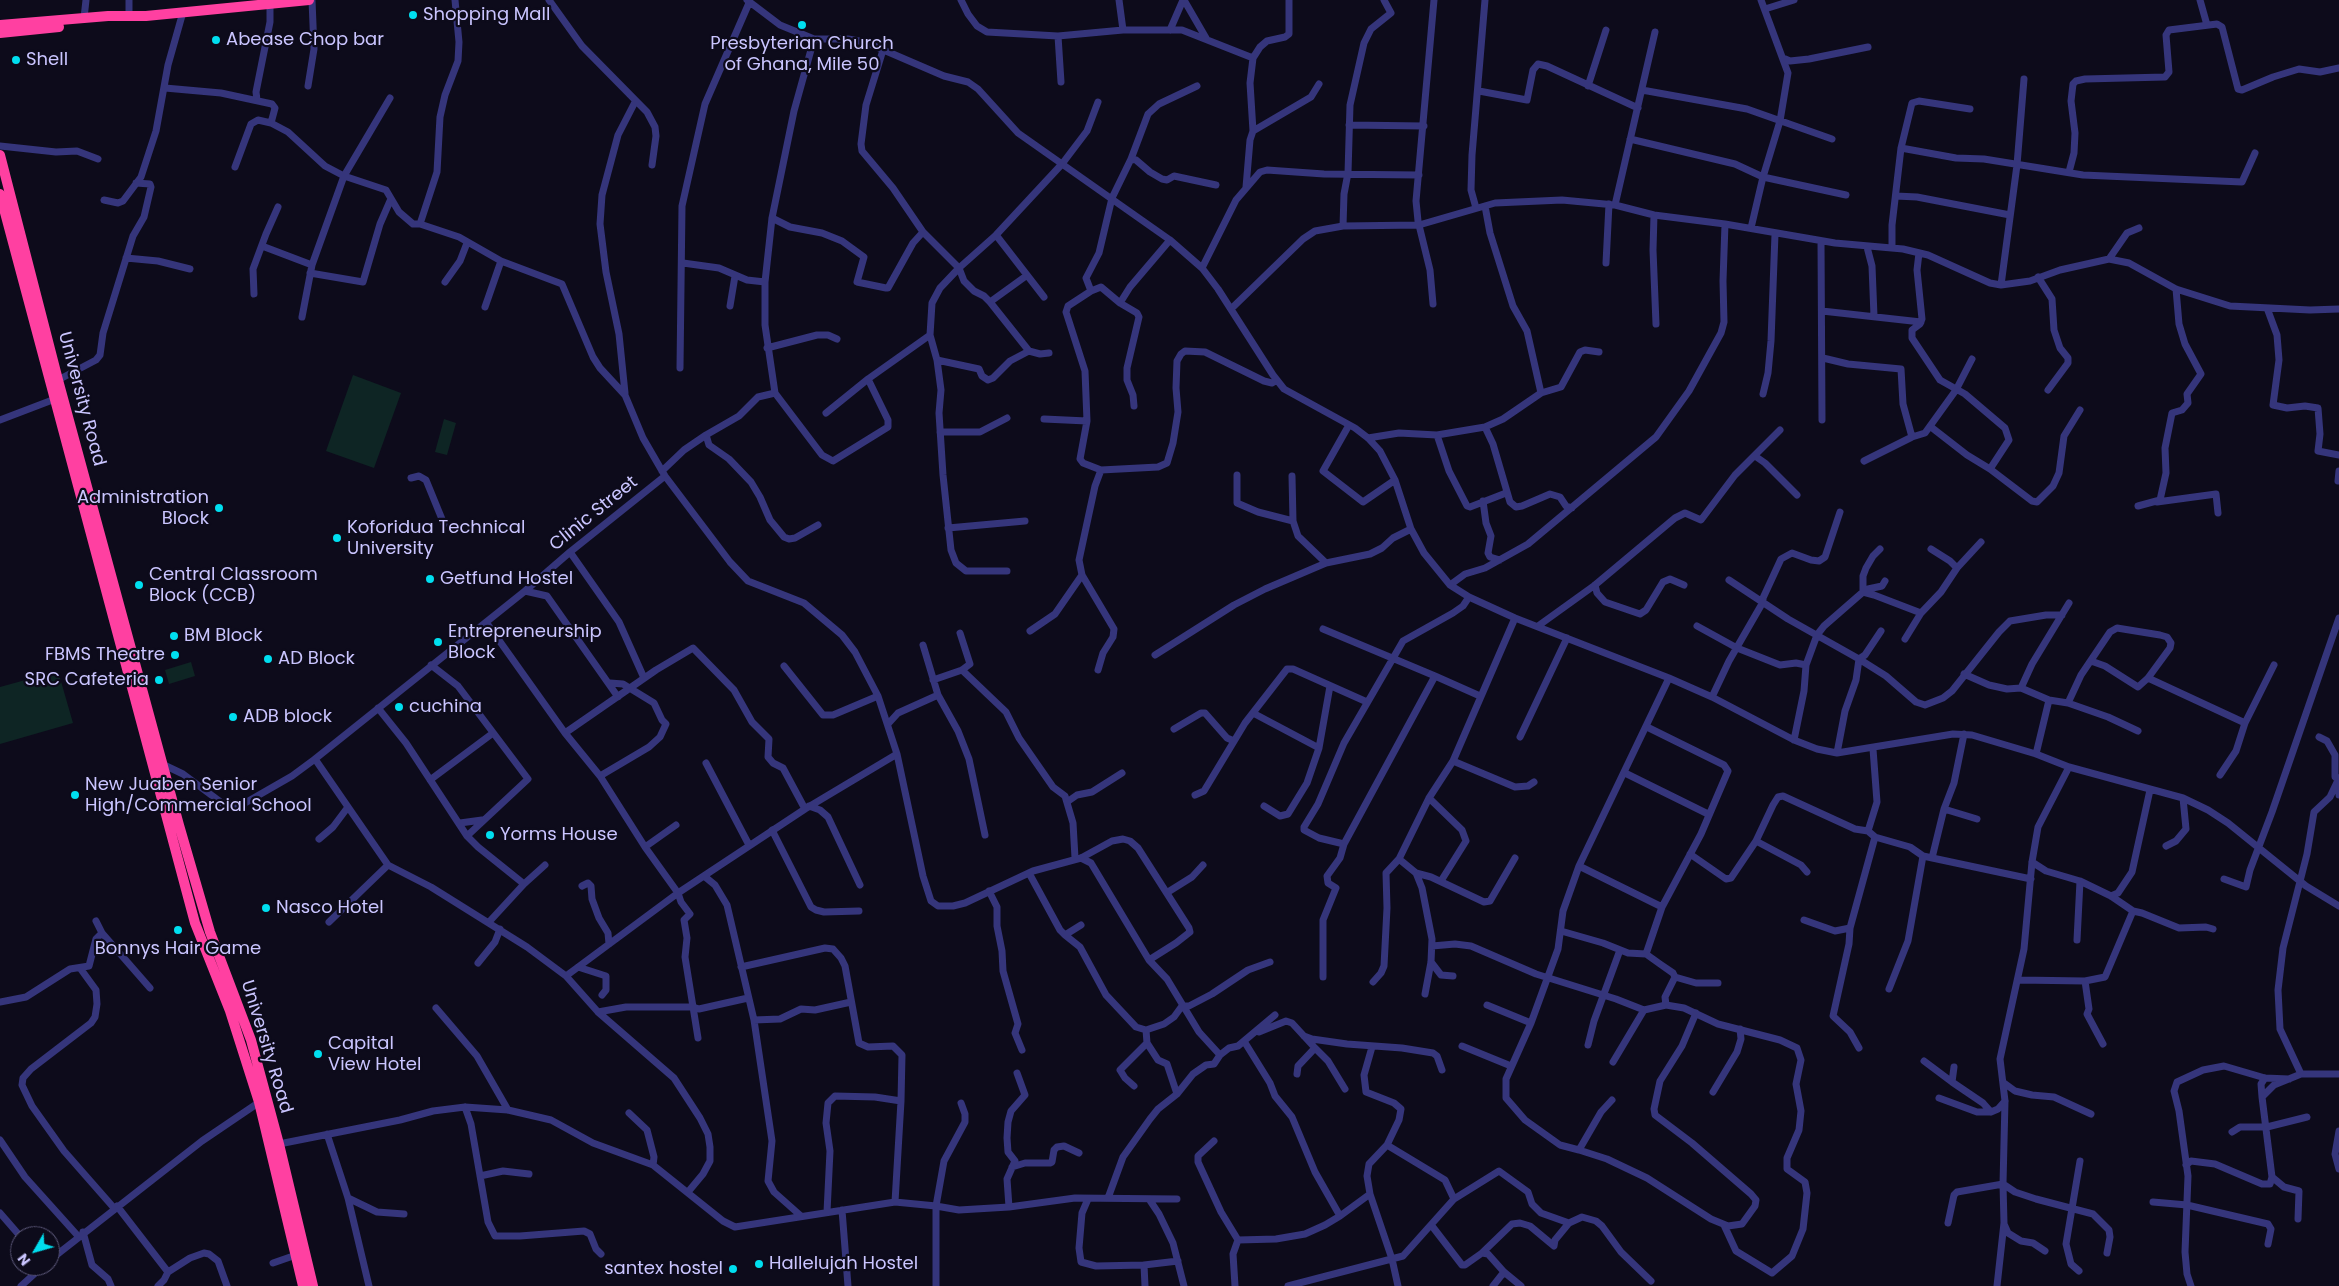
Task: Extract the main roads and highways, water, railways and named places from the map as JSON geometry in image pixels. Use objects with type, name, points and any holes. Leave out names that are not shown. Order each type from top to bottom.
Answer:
[{"type":"highway","points":[[0,25],[183,12],[209,5],[270,4],[310,0]]},
{"type":"highway","points":[[0,33],[110,22],[128,17]]},
{"type":"highway","name":"University Road","points":[[0,155],[58,380],[163,764],[210,932],[251,1040],[262,1100]]},
{"type":"highway","name":"University Road","points":[[0,194],[195,923],[230,1011],[266,1114],[303,1286]]},
{"type":"highway","name":"University Road","points":[[266,1114],[279,1144],[313,1286]]},
{"type":"place","name":"Shopping Mall","points":[[413,15]]},
{"type":"place","name":"Presbyterian Church of Ghana, Mile 50","points":[[802,25]]},
{"type":"place","name":"Abease Chop bar","points":[[216,40]]},
{"type":"place","name":"Shell","points":[[16,60]]},
{"type":"place","name":"Administration Block","points":[[219,508]]},
{"type":"place","name":"Koforidua Technical University","points":[[337,538]]},
{"type":"place","name":"Getfund Hostel","points":[[430,579]]},
{"type":"place","name":"Central Classroom Block (CCB)","points":[[139,585]]},
{"type":"place","name":"BM Block","points":[[174,636]]},
{"type":"place","name":"Entrepreneurship Block","points":[[438,642]]},
{"type":"place","name":"FBMS Theatre","points":[[175,655]]},
{"type":"place","name":"AD Block","points":[[268,659]]},
{"type":"place","name":"SRC Cafeteria","points":[[159,680]]},
{"type":"place","name":"cuchina","points":[[399,707]]},
{"type":"place","name":"ADB block","points":[[233,717]]},
{"type":"place","name":"New Juaben Senior High/Commercial School","points":[[75,795]]},
{"type":"place","name":"Yorms House","points":[[490,835]]},
{"type":"place","name":"Nasco Hotel","points":[[266,908]]},
{"type":"place","name":"Bonnys Hair Game","points":[[178,930]]},
{"type":"place","name":"Capital View Hotel","points":[[318,1054]]},
{"type":"place","name":"Hallelujah Hostel","points":[[759,1264]]},
{"type":"place","name":"santex hostel","points":[[733,1269]]}]
